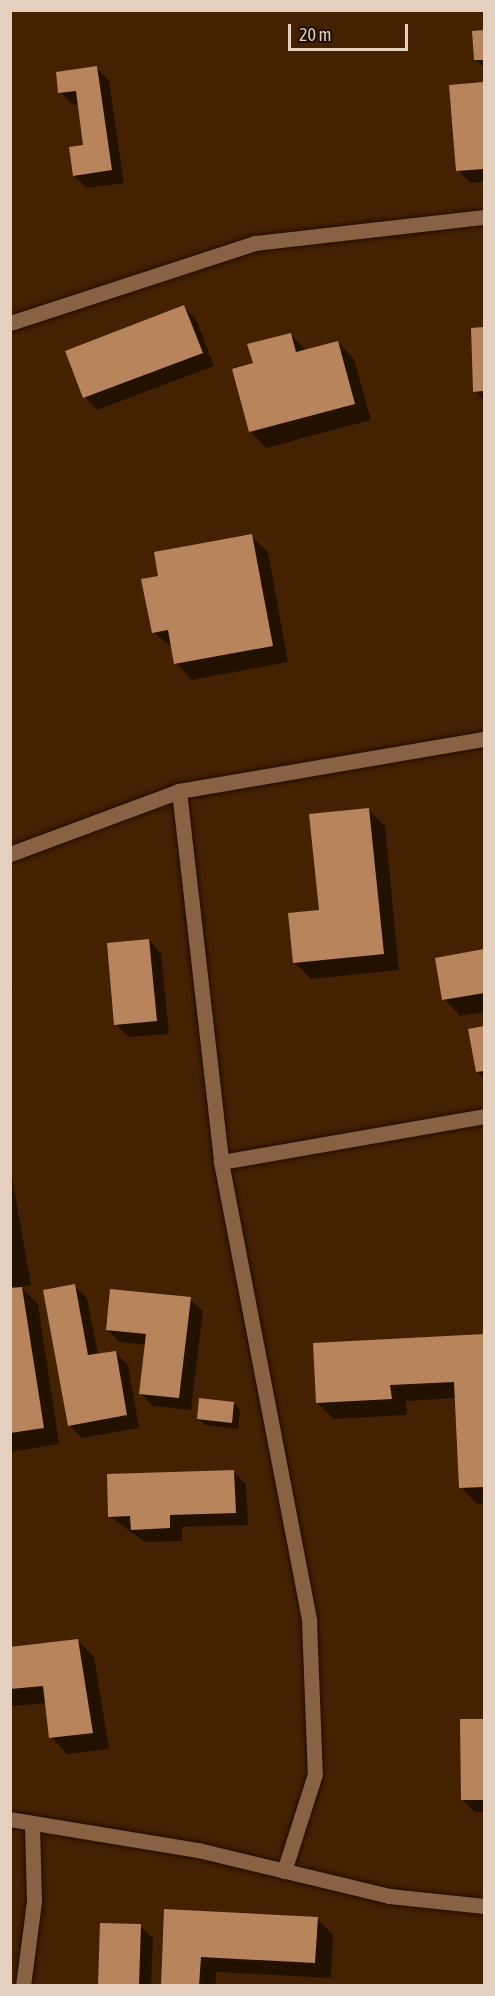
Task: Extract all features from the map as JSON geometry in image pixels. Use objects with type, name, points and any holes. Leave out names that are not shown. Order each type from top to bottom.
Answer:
[{"type":"street","points":[[10,323],[255,243],[484,217]]},
{"type":"street","points":[[10,854],[179,791],[484,739]]},
{"type":"street","points":[[179,791],[221,1162],[309,1621],[315,1774],[284,1870]]},
{"type":"street","points":[[221,1162],[484,1116]]},
{"type":"street","points":[[10,1819],[32,1825],[198,1850],[389,1896],[484,1906]]},
{"type":"street","points":[[23,1986],[34,1901],[32,1825]]},
{"type":"building","points":[[484,30],[484,60],[474,60],[472,31]]},
{"type":"building","points":[[97,66],[112,170],[73,176],[69,147],[83,145],[76,91],[58,93],[56,72]]},
{"type":"building","points":[[484,82],[484,169],[456,171],[449,85]]},
{"type":"building","points":[[184,305],[203,353],[83,398],[65,351]]},
{"type":"building","points":[[484,327],[484,391],[473,392],[471,328]]},
{"type":"building","points":[[291,333],[296,352],[338,341],[355,404],[249,432],[232,369],[253,363],[247,344]]},
{"type":"building","points":[[252,534],[273,646],[174,664],[168,630],[152,633],[141,579],[158,576],[154,552]]},
{"type":"building","points":[[369,808],[384,954],[293,963],[288,913],[319,910],[309,814]]},
{"type":"building","points":[[149,939],[157,1021],[114,1025],[107,943]]},
{"type":"building","points":[[484,949],[484,993],[442,1000],[435,958]]},
{"type":"building","points":[[484,1026],[484,1071],[476,1072],[468,1029]]},
{"type":"building","points":[[75,1284],[88,1355],[116,1351],[127,1415],[68,1426],[43,1290]]},
{"type":"building","points":[[22,1287],[44,1428],[10,1433],[10,1288]]},
{"type":"building","points":[[110,1289],[191,1297],[179,1398],[139,1394],[146,1334],[106,1330]]},
{"type":"building","points":[[484,1334],[484,1487],[459,1488],[454,1382],[390,1385],[392,1399],[316,1403],[313,1343]]},
{"type":"building","points":[[199,1398],[234,1402],[232,1423],[197,1419]]},
{"type":"building","points":[[234,1470],[236,1513],[170,1515],[170,1528],[131,1530],[130,1516],[108,1517],[107,1474]]},
{"type":"building","points":[[78,1639],[93,1733],[49,1738],[43,1686],[10,1689],[10,1647]]},
{"type":"building","points":[[460,1719],[484,1719],[484,1800],[461,1800]]},
{"type":"building","points":[[164,1909],[318,1917],[315,1963],[201,1957],[199,1986],[161,1986]]},
{"type":"building","points":[[100,1923],[141,1924],[139,1986],[98,1986]]}]
